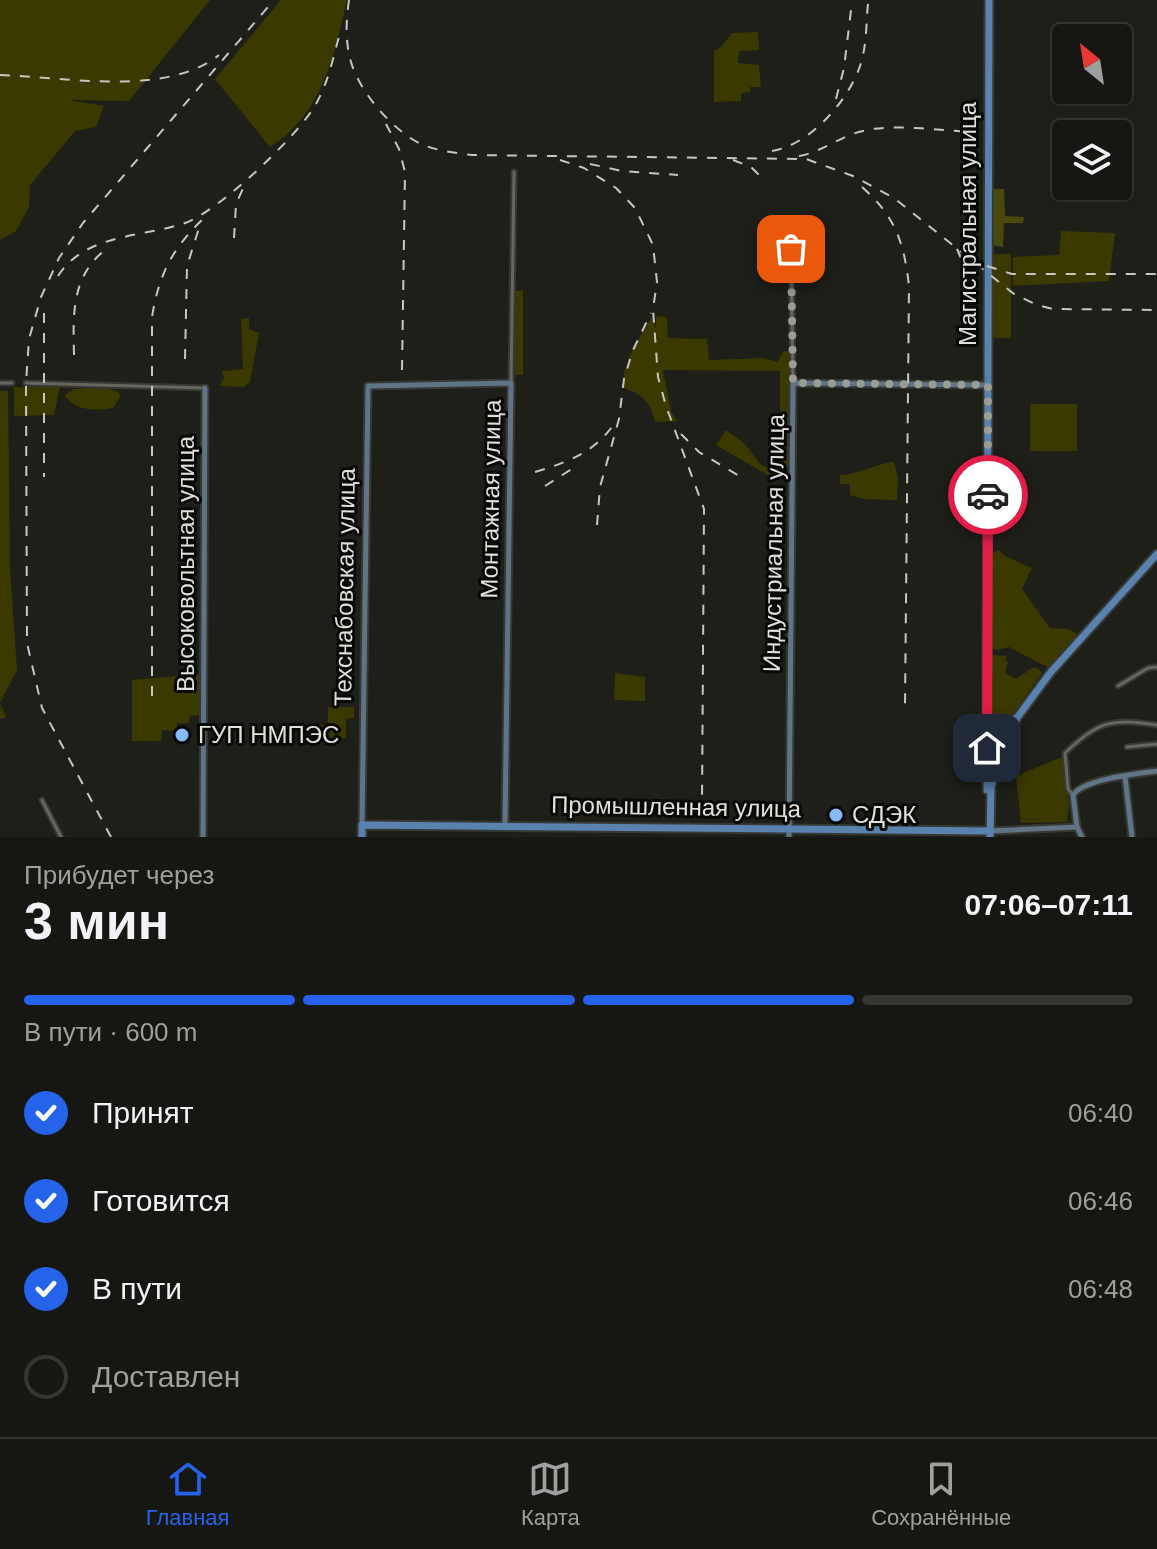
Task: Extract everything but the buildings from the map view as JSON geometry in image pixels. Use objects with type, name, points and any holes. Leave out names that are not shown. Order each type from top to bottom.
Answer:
[{"type":"main road","name":"Магистральная улица","points":[[988,834],[989,0]]},
{"type":"main road","points":[[988,834],[991,787],[1001,753],[1017,718],[1050,673],[1157,554]]},
{"type":"main road","points":[[987,710],[1004,735],[1005,744]]},
{"type":"main road","points":[[987,737],[998,727],[1017,718]]},
{"type":"main road","points":[[987,748],[994,754],[1001,753]]},
{"type":"main road","name":"Промышленная улица","points":[[362,825],[988,834]]},
{"type":"main road","name":"Техснабовская улица","points":[[362,825],[362,837]]},
{"type":"street","name":"Монтажная улица","points":[[505,825],[514,172]]},
{"type":"street","name":"Индустриальная улица","points":[[789,833],[793,383],[791,249]]},
{"type":"street","points":[[0,383],[12,383]]},
{"type":"street","points":[[26,383],[205,388]]},
{"type":"street","name":"Техснабовская улица","points":[[362,825],[368,386],[511,383]]},
{"type":"street","points":[[793,383],[988,385]]},
{"type":"street","name":"Высоковольтная улица","points":[[203,837],[205,388]]},
{"type":"street","points":[[1118,686],[1148,668],[1157,667]]},
{"type":"street","points":[[1074,793],[1068,789],[1065,753],[1081,738],[1113,721],[1157,725]]},
{"type":"street","points":[[1127,747],[1157,744]]},
{"type":"street","points":[[1074,793],[1082,786],[1157,771]]},
{"type":"street","points":[[1125,777],[1132,837]]},
{"type":"street","points":[[1074,793],[1077,827],[1082,837]]},
{"type":"street","points":[[42,800],[61,837]]},
{"type":"street","points":[[988,834],[1077,827]]},
{"type":"shaded area","points":[[0,0],[210,0],[129,101],[69,100],[104,106],[96,127],[75,131],[30,185],[29,207],[16,231],[0,240]]},
{"type":"shaded area","points":[[281,0],[347,0],[331,63],[314,101],[288,134],[270,147],[215,79]]},
{"type":"shaded area","points":[[758,32],[759,50],[739,51],[738,63],[759,65],[761,87],[750,87],[750,92],[741,93],[741,101],[714,102],[714,51],[732,33]]},
{"type":"shaded area","points":[[992,189],[1004,189],[1005,216],[1024,217],[1023,223],[1004,223],[1003,247],[991,245]]},
{"type":"shaded area","points":[[1061,231],[1115,233],[1109,281],[1013,286],[1013,257],[1059,255]]},
{"type":"shaded area","points":[[992,254],[1011,254],[1011,338],[992,338]]},
{"type":"shaded area","points":[[515,291],[523,291],[523,375],[515,375]]},
{"type":"shaded area","points":[[653,315],[656,329],[656,316],[667,317],[668,338],[707,339],[709,360],[764,358],[778,362],[783,351],[791,352],[788,467],[780,463],[780,371],[663,370],[671,411],[677,421],[655,422],[645,400],[624,388],[628,360]]},
{"type":"shaded area","points":[[249,318],[249,329],[259,333],[250,382],[244,387],[219,386],[224,378],[222,371],[243,369],[241,319]]},
{"type":"shaded area","points":[[14,387],[60,387],[54,415],[14,416]]},
{"type":"shaded area","points":[[103,387],[119,392],[120,397],[113,408],[79,407],[65,395],[74,389]]},
{"type":"shaded area","points":[[0,391],[8,391],[10,568],[17,670],[0,703]]},
{"type":"shaded area","points":[[1030,404],[1077,404],[1077,451],[1030,451]]},
{"type":"shaded area","points":[[726,430],[745,444],[760,464],[773,471],[769,476],[716,445]]},
{"type":"shaded area","points":[[894,462],[898,478],[897,500],[864,499],[850,495],[850,484],[840,484],[840,475]]},
{"type":"shaded area","points":[[999,550],[1032,568],[1022,589],[1050,628],[1068,629],[1080,635],[1052,667],[1009,647],[997,650],[988,648],[989,555]]},
{"type":"shaded area","points":[[990,655],[1007,656],[1005,673],[1016,679],[1032,668],[1038,668],[1042,673],[1009,720],[996,718],[988,710]]},
{"type":"shaded area","points":[[615,673],[645,677],[645,701],[614,700]]},
{"type":"shaded area","points":[[200,674],[200,715],[190,716],[189,723],[177,723],[177,731],[162,730],[161,741],[132,741],[132,680]]},
{"type":"shaded area","points":[[0,703],[6,717],[0,719]]},
{"type":"shaded area","points":[[328,707],[354,707],[354,718],[346,719],[346,738],[319,738],[319,725],[328,725]]},
{"type":"shaded area","points":[[1064,756],[1069,805],[1067,822],[1021,823],[1016,776]]},
{"type":"railway","points":[[111,837],[42,708],[27,643],[26,383],[29,339],[41,297],[59,258],[83,223],[274,0]]},
{"type":"railway","points":[[349,0],[347,39],[355,74],[390,121],[423,145],[472,155],[806,159],[853,176],[894,198],[1014,294],[1037,305],[1053,309],[1157,310]]},
{"type":"railway","points":[[836,99],[844,68],[852,2]]},
{"type":"railway","points":[[772,151],[786,147],[813,131],[847,93],[862,58],[868,3]]},
{"type":"railway","points":[[58,276],[70,262],[99,244],[185,223],[237,189],[276,153],[307,118],[328,77],[341,29]]},
{"type":"railway","points":[[0,75],[84,81],[144,80],[197,68],[219,55]]},
{"type":"railway","points":[[386,124],[399,149],[405,172],[402,370]]},
{"type":"railway","points":[[799,156],[855,133],[875,129],[975,132]]},
{"type":"railway","points":[[560,160],[584,168],[616,188],[635,208],[653,245],[657,282],[653,309],[658,377],[704,509],[702,804]]},
{"type":"railway","points":[[733,160],[751,167],[763,179]]},
{"type":"railway","points":[[590,164],[622,171],[678,175]]},
{"type":"railway","points":[[234,238],[236,204],[245,184]]},
{"type":"railway","points":[[862,187],[883,209],[896,232],[909,286],[905,706]]},
{"type":"railway","points":[[152,696],[152,317],[168,263],[203,219]]},
{"type":"railway","points":[[185,359],[187,266],[199,228]]},
{"type":"railway","points":[[74,355],[75,309],[81,282],[87,269],[109,247]]},
{"type":"railway","points":[[957,249],[967,272],[965,324]]},
{"type":"railway","points":[[987,266],[1012,274],[1157,274]]},
{"type":"railway","points":[[44,313],[44,477]]},
{"type":"railway","points":[[597,525],[600,487],[619,419],[624,379],[633,350],[651,313]]},
{"type":"railway","points":[[535,472],[589,449],[614,424]]},
{"type":"railway","points":[[681,434],[699,452],[746,480]]},
{"type":"railway","points":[[545,486],[578,465]]},
{"type":"way so far","points":[[791,249],[793,383],[988,385],[988,495]]},
{"type":"place","name":"ГУП НМПЭС","points":[[182,735]]},
{"type":"place","name":"СДЭК","points":[[836,815]]},
{"type":"route","points":[[987,748],[988,495]]}]
